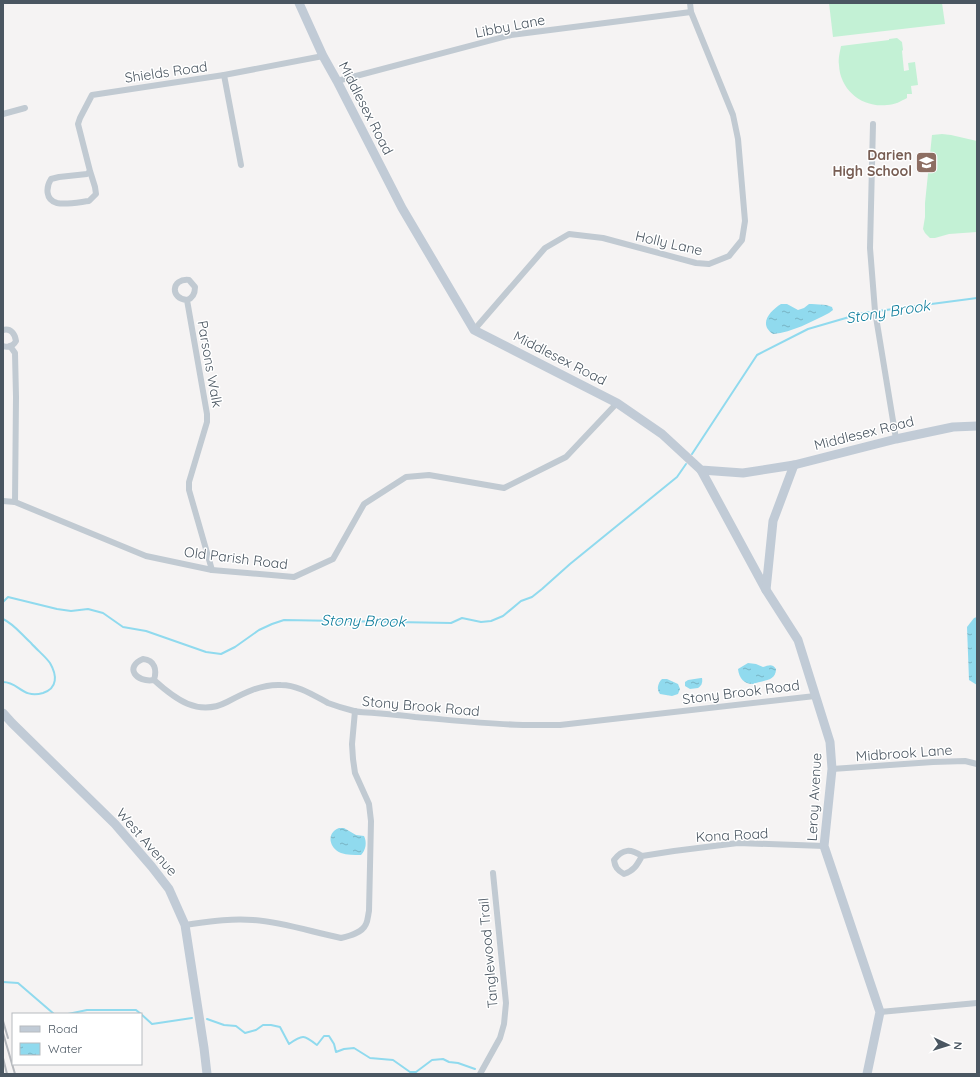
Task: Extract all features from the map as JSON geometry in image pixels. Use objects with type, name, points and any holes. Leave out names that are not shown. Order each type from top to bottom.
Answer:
[{"type":"main road","name":"Middlesex Road","points":[[299,3],[323,56],[402,208],[474,330],[617,403],[662,434],[701,470],[743,473],[794,465],[896,439],[953,427],[977,426]]},
{"type":"main road","points":[[766,590],[773,521],[794,465]]},
{"type":"main road","name":"Leroy Avenue","points":[[701,470],[766,590],[798,640],[830,742],[832,769],[824,846],[880,1012]]},
{"type":"main road","name":"West Avenue","points":[[3,713],[115,824],[169,889],[185,925],[207,1074]]},
{"type":"main road","points":[[867,1074],[880,1012]]},
{"type":"street","name":"Holly Lane","points":[[474,330],[545,248],[569,234],[603,238],[696,263],[709,264],[729,256],[742,240],[745,221],[738,139],[732,115],[691,12],[690,3]]},
{"type":"street","name":"Libby Lane","points":[[337,81],[511,35],[691,12]]},
{"type":"street","name":"Shields Road","points":[[90,171],[87,174],[51,179],[48,184],[48,196],[56,203],[69,203],[89,201],[96,194],[78,124],[92,95],[224,75],[323,56]]},
{"type":"street","points":[[224,75],[241,164]]},
{"type":"street","points":[[3,114],[25,108]]},
{"type":"street","points":[[873,124],[870,248],[874,311],[896,439]]},
{"type":"street","name":"Parsons Walk","points":[[187,300],[207,414],[207,422],[189,482],[189,490],[212,570]]},
{"type":"street","points":[[3,330],[11,330],[16,341],[14,344],[6,346]]},
{"type":"street","points":[[6,346],[15,354],[15,502]]},
{"type":"street","name":"Old Parish Road","points":[[3,501],[15,502],[146,556],[212,570],[294,577],[333,559],[364,504],[406,477],[429,476],[504,488],[566,457],[617,403]]},
{"type":"street","points":[[154,680],[168,693],[181,701],[198,707],[207,708],[225,703],[248,691],[271,685],[282,684],[309,692],[330,703],[355,711]]},
{"type":"street","name":"Stony Brook Road","points":[[185,925],[224,919],[252,920],[272,922],[341,938],[351,936],[360,931],[366,924],[369,911],[371,821],[369,804],[355,773],[352,744],[355,711],[518,725],[560,724],[815,696]]},
{"type":"street","name":"Midbrook Lane","points":[[832,769],[933,762],[965,761],[977,764]]},
{"type":"street","name":"Kona Road","points":[[642,856],[635,868],[630,872],[624,874],[618,871],[615,866],[614,860],[618,854],[625,851],[634,851],[642,856],[674,850],[738,843],[824,846]]},
{"type":"street","name":"Tanglewood Trail","points":[[480,1074],[500,1038],[504,1024],[506,1003],[493,873]]},
{"type":"street","points":[[880,1012],[977,1003]]},
{"type":"green space","points":[[829,3],[942,3],[945,24],[833,37]]},
{"type":"green space","points":[[897,38],[902,42],[904,71],[909,70],[908,63],[915,62],[918,85],[911,86],[912,94],[907,94],[907,98],[898,103],[887,105],[869,104],[854,96],[843,82],[840,74],[839,60],[841,46]]},
{"type":"green space","points":[[942,134],[977,141],[977,232],[949,234],[930,238],[923,229],[932,135]]},
{"type":"water","points":[[781,304],[787,304],[798,310],[809,304],[826,305],[832,307],[833,310],[802,326],[773,334],[766,326],[767,318],[773,310]]},
{"type":"water","points":[[977,617],[977,685],[969,680],[967,627],[974,618]]},
{"type":"water","points":[[748,663],[763,667],[770,665],[773,666],[776,669],[775,675],[766,681],[753,684],[747,683],[741,678],[738,669]]},
{"type":"water","points":[[702,678],[702,683],[698,688],[690,689],[685,686],[685,682],[688,680]]},
{"type":"water","points":[[662,679],[667,679],[678,684],[680,689],[678,694],[672,696],[660,694],[658,686]]},
{"type":"water","points":[[339,828],[344,828],[356,835],[364,836],[366,846],[361,855],[343,854],[334,848],[331,840],[332,833]]},
{"type":"waterway","name":"Stony Brook","points":[[692,454],[757,355],[808,329],[863,313],[977,298]]},
{"type":"waterway","name":"Stony Brook","points":[[3,602],[8,597],[57,609],[71,611],[88,609],[103,613],[123,627],[146,631],[206,652],[221,654],[235,647],[259,630],[284,620],[451,623],[462,618],[481,622],[491,621],[503,616],[521,601],[532,597],[542,589],[570,564],[677,477],[686,464]]},
{"type":"waterway","name":"Stony Brook","points":[[3,619],[14,627],[46,658],[50,663],[55,676],[54,684],[48,691],[36,694],[30,694],[13,685],[3,682]]},
{"type":"waterway","points":[[3,982],[18,983],[53,1013]]},
{"type":"waterway","points":[[73,1013],[87,1010],[136,1010],[140,1013]]},
{"type":"waterway","points":[[142,1015],[152,1024],[192,1018]]},
{"type":"waterway","points":[[207,1019],[224,1025],[236,1026],[245,1033],[256,1030],[263,1025],[280,1027],[289,1044],[303,1037],[309,1039],[317,1045],[324,1036],[329,1036],[334,1044],[336,1052],[354,1048],[370,1058],[393,1060],[410,1072],[416,1072],[432,1060],[443,1059],[475,1069]]},
{"type":"railway","points":[[3,1021],[8,1038]]},
{"type":"railway","points":[[3,1033],[12,1064]]},
{"type":"railway","points":[[3,1058],[7,1074]]},
{"type":"railway","points":[[12,1065],[15,1074]]},
{"type":"place","name":"Darien High School","points":[[927,163]]}]
